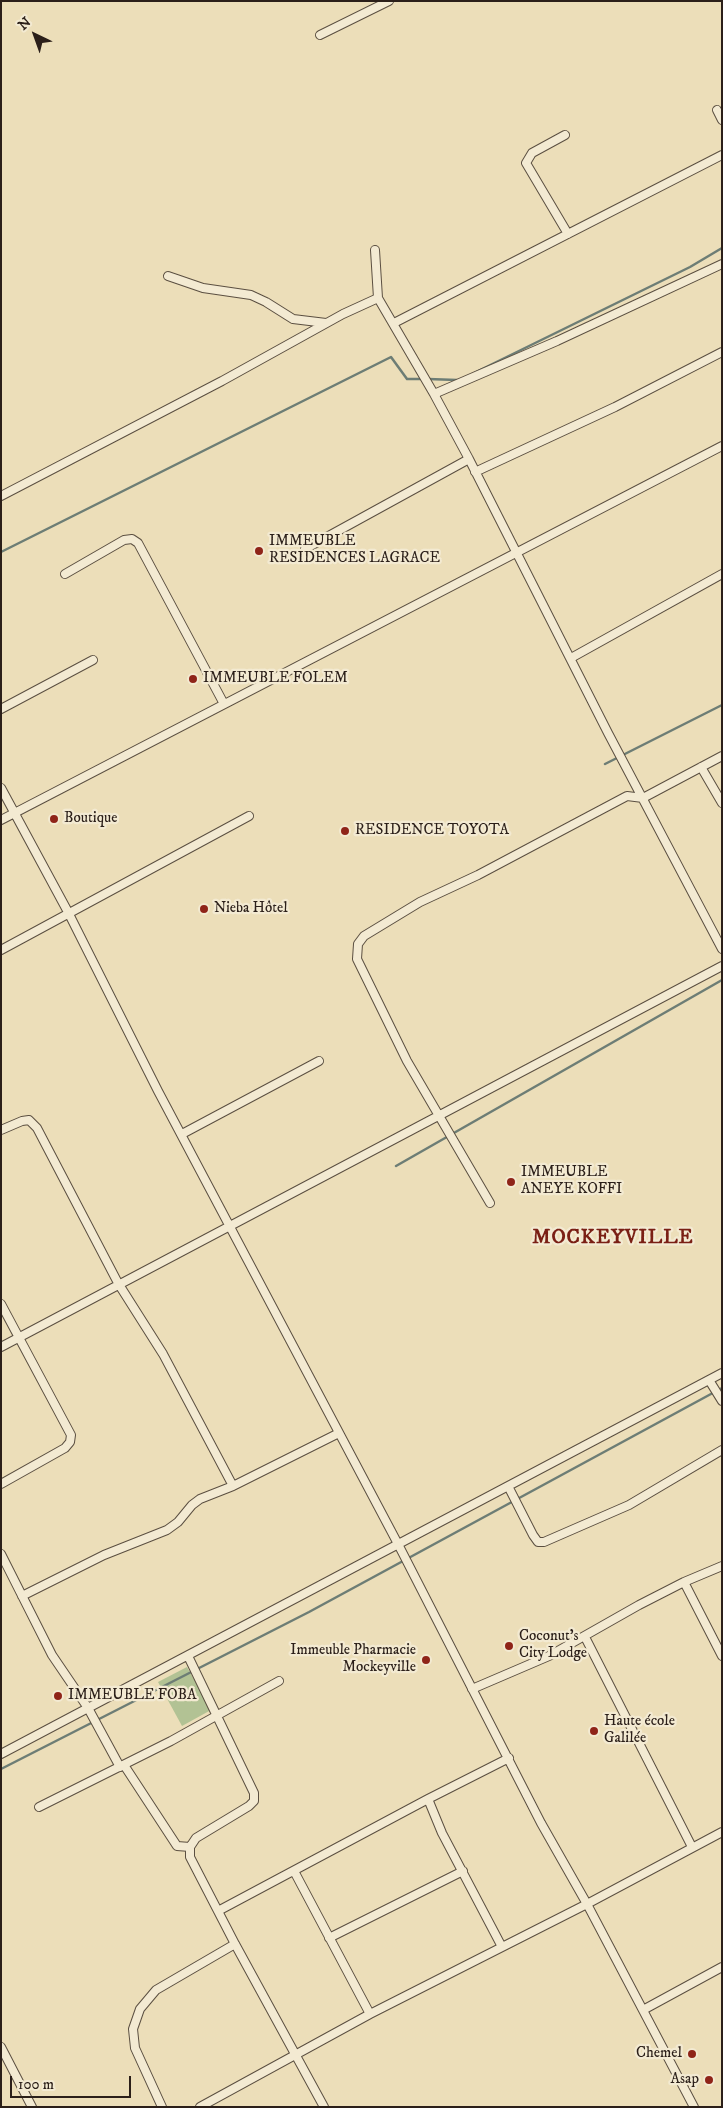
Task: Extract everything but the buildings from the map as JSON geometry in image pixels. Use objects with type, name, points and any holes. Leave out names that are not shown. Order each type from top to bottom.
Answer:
[{"type":"street","points":[[320,35],[389,1]]},
{"type":"street","points":[[717,110],[722,120]]},
{"type":"street","points":[[566,135],[532,153],[526,163],[568,234]]},
{"type":"street","points":[[394,324],[722,155]]},
{"type":"street","points":[[375,250],[378,298],[434,394],[469,459],[643,798],[721,945]]},
{"type":"street","points":[[434,394],[556,341],[722,264]]},
{"type":"street","points":[[168,276],[203,288],[251,295],[293,319],[326,323]]},
{"type":"street","points":[[1,496],[222,381],[326,323],[378,298]]},
{"type":"street","points":[[475,472],[615,407],[722,352]]},
{"type":"street","points":[[1,820],[722,446]]},
{"type":"street","points":[[305,549],[469,459]]},
{"type":"street","points":[[65,574],[124,540],[132,539],[138,544],[224,704]]},
{"type":"street","points":[[571,658],[722,574]]},
{"type":"street","points":[[1,709],[93,660]]},
{"type":"street","points":[[490,1203],[407,1061],[357,959],[358,944],[364,936],[420,902],[478,875],[627,796],[643,798],[722,756]]},
{"type":"street","points":[[702,767],[722,804]]},
{"type":"street","points":[[1,788],[68,912],[158,1091],[398,1544],[541,1823],[587,1904],[694,2107]]},
{"type":"street","points":[[1,950],[68,912],[249,816]]},
{"type":"street","points":[[1,1347],[118,1283],[230,1226],[722,966]]},
{"type":"street","points":[[182,1134],[319,1061]]},
{"type":"street","points":[[1,1130],[22,1121],[29,1120],[33,1122],[118,1283],[163,1354],[233,1486]]},
{"type":"street","points":[[1,1304],[70,1435],[70,1442],[65,1448],[1,1484]]},
{"type":"street","points":[[1,1754],[722,1373]]},
{"type":"street","points":[[709,1380],[722,1401]]},
{"type":"street","points":[[22,1596],[104,1555],[167,1530],[178,1522],[200,1498],[233,1486],[339,1433]]},
{"type":"street","points":[[508,1486],[533,1535],[538,1542],[544,1542],[629,1505],[722,1450]]},
{"type":"street","points":[[1,1554],[52,1655],[88,1708],[122,1766],[177,1846],[190,1847]]},
{"type":"street","points":[[472,1689],[549,1656],[639,1605],[684,1582],[722,1566]]},
{"type":"street","points":[[684,1582],[722,1656]]},
{"type":"street","points":[[585,1637],[692,1847]]},
{"type":"street","points":[[188,1656],[254,1793],[254,1801],[249,1806],[196,1838],[190,1847],[190,1857],[324,2107]]},
{"type":"street","points":[[39,1807],[122,1766],[279,1681]]},
{"type":"street","points":[[218,1910],[428,1798],[509,1758]]},
{"type":"street","points":[[428,1798],[442,1833],[502,1947]]},
{"type":"street","points":[[200,2107],[370,2014],[587,1904],[722,1832]]},
{"type":"street","points":[[294,1870],[370,2014]]},
{"type":"street","points":[[329,1938],[463,1871]]},
{"type":"street","points":[[162,2107],[135,2048],[133,2029],[140,2009],[156,1990],[235,1944]]},
{"type":"street","points":[[643,2010],[722,1967]]},
{"type":"street","points":[[1,2047],[32,2107]]},
{"type":"green space","points":[[187,1667],[211,1710],[182,1726],[158,1682]]},
{"type":"waterway","points":[[472,374],[690,267],[722,248]]},
{"type":"waterway","points":[[1,552],[391,357],[407,379],[422,379]]},
{"type":"waterway","points":[[428,379],[457,380]]},
{"type":"waterway","points":[[605,764],[722,705]]},
{"type":"waterway","points":[[396,1166],[722,980]]},
{"type":"waterway","points":[[1,1769],[309,1612],[722,1388]]},
{"type":"place","name":"IMMEUBLE RESIDENCES LAGRACE","points":[[259,551]]},
{"type":"place","name":"IMMEUBLE FOLEM","points":[[193,679]]},
{"type":"place","name":"Boutique","points":[[54,819]]},
{"type":"place","name":"RESIDENCE TOYOTA","points":[[345,831]]},
{"type":"place","name":"Nieba Hôtel","points":[[204,909]]},
{"type":"place","name":"IMMEUBLE ANEYE KOFFI","points":[[511,1182]]},
{"type":"place","name":"Coconut’s City Lodge","points":[[509,1646]]},
{"type":"place","name":"Immeuble Pharmacie Mockeyville","points":[[426,1660]]},
{"type":"place","name":"IMMEUBLE FOBA","points":[[58,1696]]},
{"type":"place","name":"Haute école Galilée","points":[[594,1731]]},
{"type":"place","name":"Chemel","points":[[692,2054]]},
{"type":"place","name":"Asap","points":[[709,2080]]},
{"type":"district","name":"MOCKEYVILLE","points":[[613,1239]]}]
